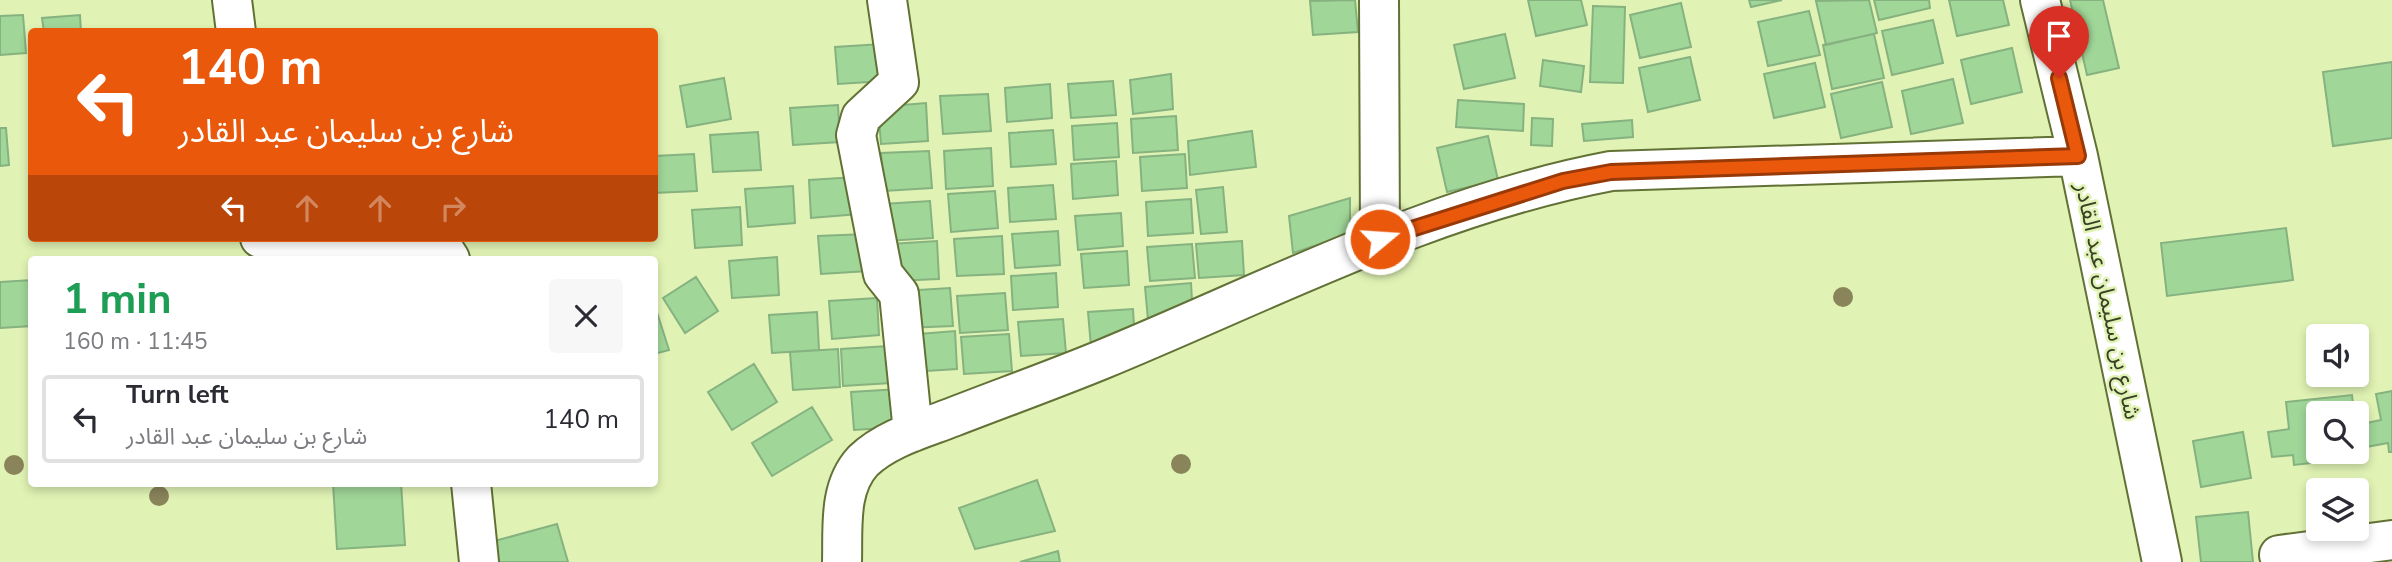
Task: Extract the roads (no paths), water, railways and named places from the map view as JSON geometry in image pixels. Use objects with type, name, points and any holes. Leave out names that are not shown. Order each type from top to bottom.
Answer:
[{"type":"street","points":[[232,0],[236,28]]},
{"type":"street","points":[[887,0],[899,82],[861,117],[856,135],[883,274],[899,295],[913,432]]},
{"type":"street","points":[[1379,0],[1380,239]]},
{"type":"street","name":"شارع بن سليمان عبد القادر","points":[[2040,0],[2078,156],[2162,562]]},
{"type":"street","points":[[842,562],[843,505],[850,479],[873,453],[913,432],[1101,360],[1380,239],[1563,181],[1611,172],[2078,156]]},
{"type":"street","points":[[373,242],[429,244],[443,248],[448,256]]},
{"type":"street","points":[[471,487],[479,562]]},
{"type":"street","points":[[2279,555],[2392,540]]}]
